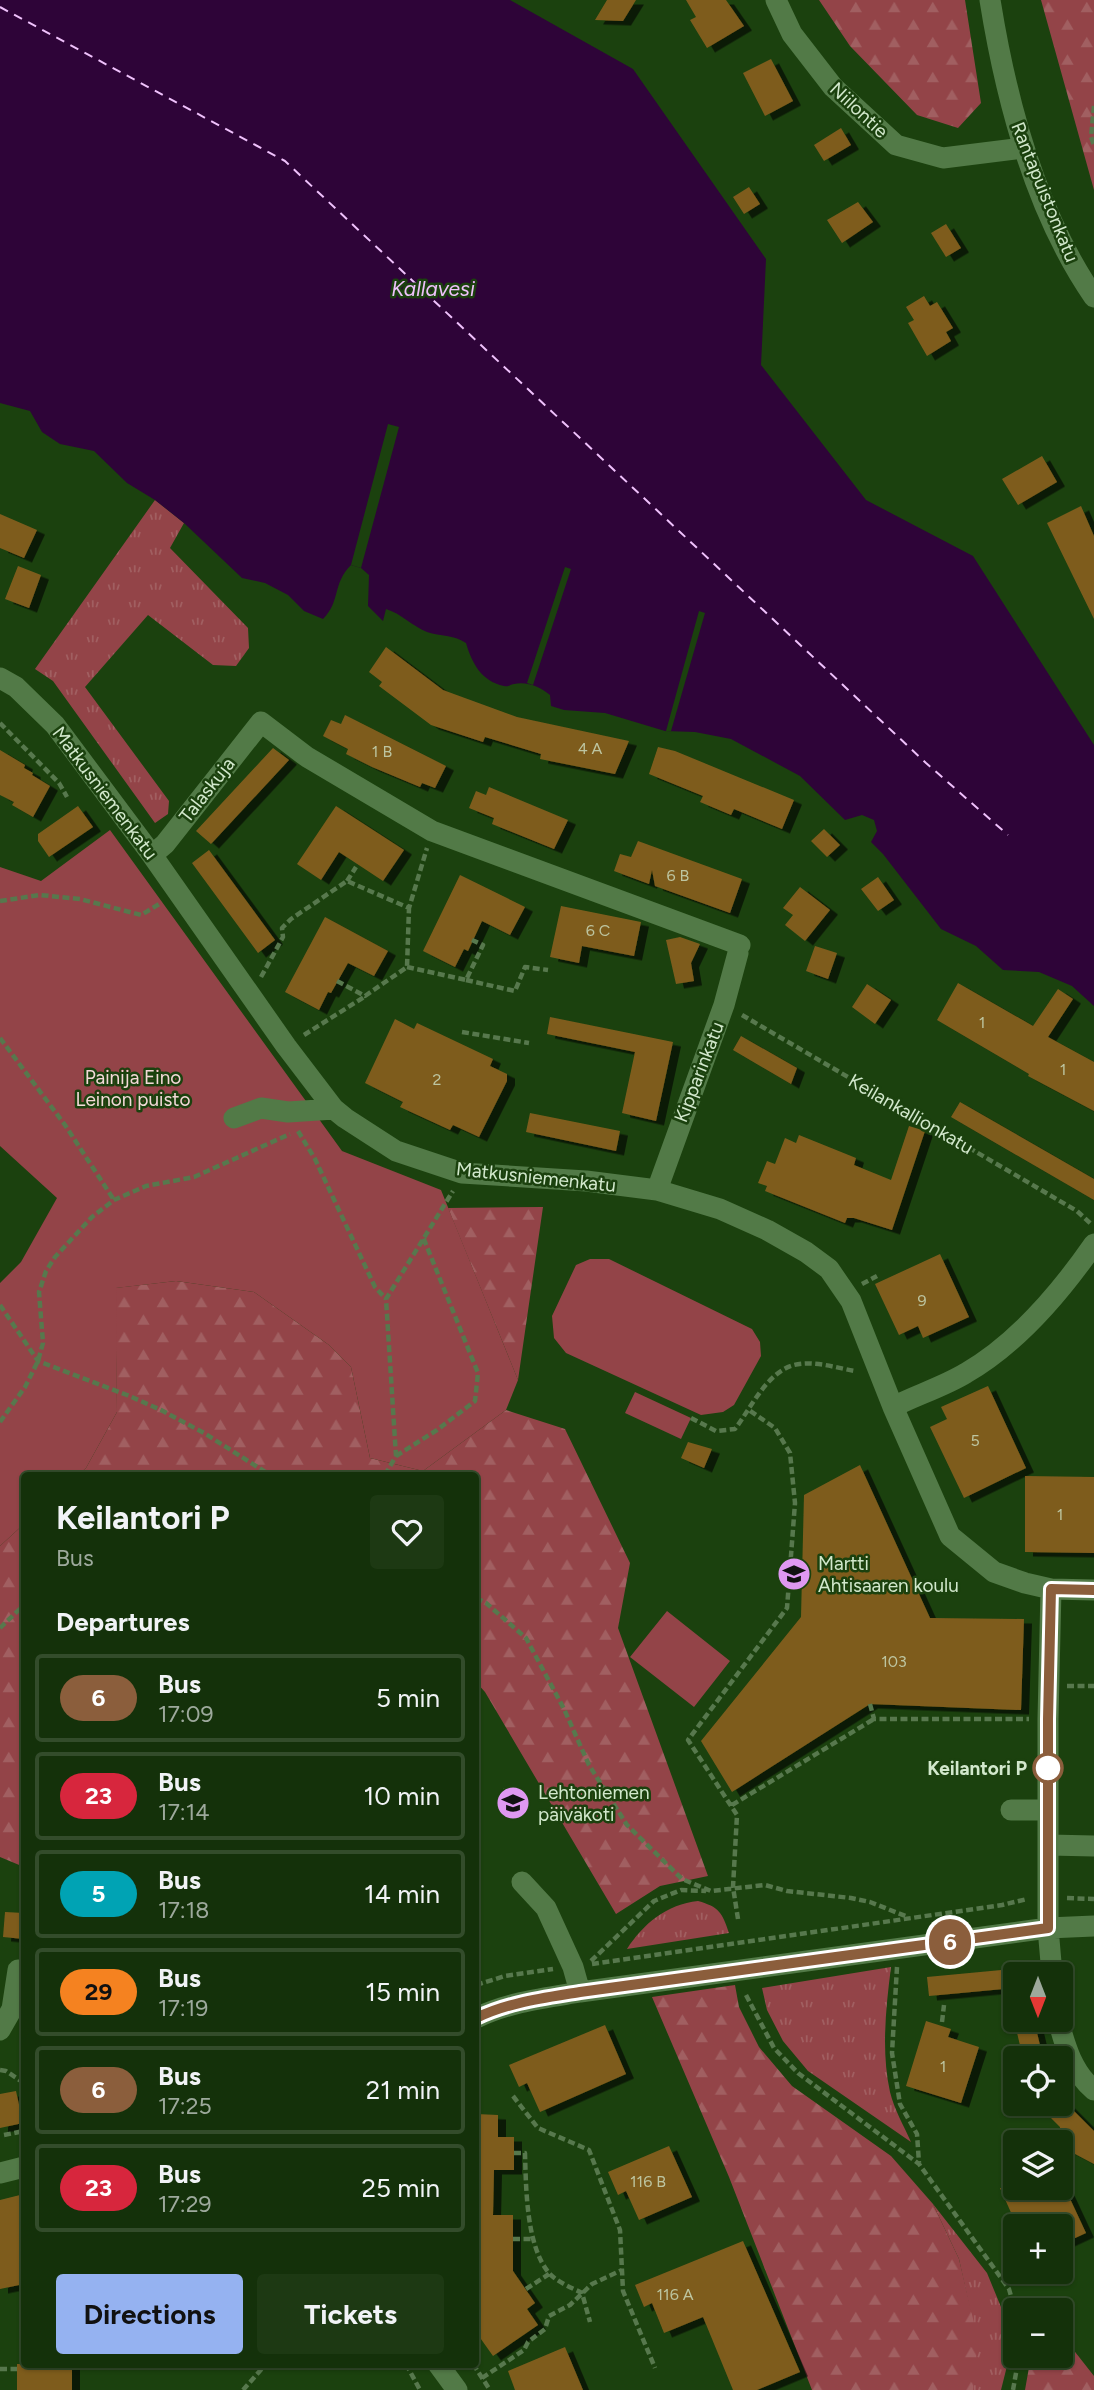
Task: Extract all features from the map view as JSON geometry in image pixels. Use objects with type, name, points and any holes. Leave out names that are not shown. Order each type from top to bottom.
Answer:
[{"type":"street","name":"Niilontie","points":[[776,0],[792,34],[833,87],[896,145],[943,158],[1023,148]]},
{"type":"street","name":"Rantapuistonkatu","points":[[990,0],[999,58],[1023,148],[1060,240],[1094,297]]},
{"type":"street","name":"Matkusniemenkatu","points":[[0,678],[16,687],[55,725],[334,1109],[396,1151],[462,1173],[586,1181],[657,1190],[720,1209],[767,1230],[806,1252],[829,1269],[851,1301],[892,1407],[950,1536],[994,1572],[1051,1589],[1094,1590]]},
{"type":"street","name":"Talaskuja","points":[[152,855],[165,844],[261,722],[307,757],[432,831]]},
{"type":"street","name":"Kipparinkatu","points":[[432,831],[739,949],[724,1005],[657,1190]]},
{"type":"street","points":[[234,1118],[261,1108],[288,1112],[334,1109]]},
{"type":"street","points":[[892,1407],[965,1374],[1005,1347],[1069,1280],[1094,1244]]},
{"type":"street","points":[[1051,1589],[1048,1810],[1048,1928],[1051,1962]]},
{"type":"street","points":[[1011,1810],[1048,1810]]},
{"type":"street","points":[[1049,1845],[1094,1846]]},
{"type":"street","points":[[522,1882],[546,1908],[573,1967],[580,1992]]},
{"type":"street","points":[[479,2016],[496,2008],[524,2001],[580,1992],[1048,1928],[1094,1926]]},
{"type":"street","points":[[0,2030],[12,2009],[14,1970]]},
{"type":"street","points":[[1062,2032],[1069,2057],[1094,2090]]},
{"type":"street","points":[[0,2173],[21,2168]]},
{"type":"street","points":[[441,2368],[457,2390]]},
{"type":"path","points":[[1094,106],[1091,137],[1094,145]]},
{"type":"path","points":[[0,723],[59,783],[67,797]]},
{"type":"path","points":[[407,967],[409,908],[432,831]]},
{"type":"path","points":[[250,972],[258,983],[283,937],[282,928],[347,881],[356,867]]},
{"type":"path","points":[[347,881],[409,908]]},
{"type":"path","points":[[0,901],[40,895],[80,899],[141,915],[162,902]]},
{"type":"path","points":[[466,980],[483,945],[472,940]]},
{"type":"path","points":[[297,1039],[407,967],[515,991],[525,967],[548,970]]},
{"type":"path","points":[[337,981],[365,996]]},
{"type":"path","name":"Keilankallionkatu","points":[[724,1005],[1077,1211],[1094,1227]]},
{"type":"path","points":[[462,1032],[529,1043]]},
{"type":"path","points":[[0,1038],[65,1125],[114,1200]]},
{"type":"path","points":[[0,1422],[25,1387],[38,1361],[43,1343],[39,1292],[46,1271],[55,1257],[92,1217],[114,1200],[146,1186],[194,1177],[307,1127]]},
{"type":"path","points":[[298,1131],[316,1159],[375,1287],[386,1300]]},
{"type":"path","points":[[397,1456],[386,1300],[462,1173]]},
{"type":"path","points":[[387,1472],[397,1456],[475,1401],[478,1373],[423,1237]]},
{"type":"path","points":[[0,1305],[38,1361],[161,1410],[204,1433],[265,1472]]},
{"type":"path","points":[[691,1418],[716,1431],[735,1429],[777,1373],[796,1364],[819,1364],[860,1372],[855,1360]]},
{"type":"path","points":[[737,1919],[733,1887],[737,1815],[688,1740],[787,1608],[795,1503],[790,1453],[775,1428],[749,1410]]},
{"type":"path","points":[[479,1600],[526,1638],[564,1709],[589,1765],[627,1825],[682,1879],[711,1891]]},
{"type":"path","points":[[0,1628],[21,1608]]},
{"type":"path","points":[[1067,1686],[1094,1686]]},
{"type":"path","points":[[870,1704],[874,1719]]},
{"type":"path","points":[[732,1805],[874,1719],[1033,1719]]},
{"type":"path","points":[[908,1917],[870,1902],[787,1891],[765,1885],[711,1891],[681,1890],[654,1901],[587,1964],[1049,1898],[1094,1899]]},
{"type":"path","points":[[898,1950],[892,2053],[900,2104],[917,2134],[919,2164]]},
{"type":"path","points":[[479,1984],[505,1976],[573,1967]]},
{"type":"path","points":[[746,1995],[774,2048],[798,2073],[919,2164],[1009,2289],[1012,2298]]},
{"type":"path","points":[[942,2022],[944,2006]]},
{"type":"path","points":[[0,2070],[21,2081]]},
{"type":"path","points":[[513,2096],[538,2128],[589,2150],[620,2230],[623,2291],[655,2368]]},
{"type":"path","points":[[4,2135],[21,2132]]},
{"type":"path","points":[[514,2153],[525,2153],[533,2239],[550,2274],[582,2293],[590,2322]]},
{"type":"path","points":[[513,2239],[533,2239]]},
{"type":"path","points":[[482,2378],[524,2350],[527,2342],[545,2329],[549,2316],[570,2305],[604,2276],[622,2270]]},
{"type":"path","points":[[526,2289],[550,2274]]},
{"type":"path","points":[[243,2390],[262,2368]]},
{"type":"path","points":[[408,2368],[420,2390]]},
{"type":"path","points":[[476,2368],[490,2390]]},
{"type":"path","points":[[1013,2390],[1017,2368]]},
{"type":"path","points":[[0,2369],[17,2369]]},
{"type":"green space","points":[[819,0],[965,0],[981,103],[958,128],[917,115],[850,46]]},
{"type":"green space","points":[[1041,0],[1094,0],[1094,190]]},
{"type":"green space","points":[[155,500],[184,523],[170,548],[248,628],[249,648],[236,666],[213,665],[148,615],[85,687],[169,801],[168,814],[155,823],[53,681],[35,669]]},
{"type":"green space","name":"Painija Eino Leinon puisto","points":[[110,830],[342,1151],[441,1190],[518,1380],[506,1410],[423,1471],[370,1458],[351,1367],[329,1345],[254,1292],[176,1281],[116,1288],[117,1412],[81,1472],[21,1472],[21,1527],[0,1546],[0,1283],[21,1262],[57,1198],[0,1146],[0,867],[41,881]]},
{"type":"green space","points":[[543,1207],[518,1380],[448,1208]]},
{"type":"green space","points":[[590,1259],[609,1259],[752,1329],[760,1342],[761,1356],[734,1405],[723,1412],[701,1415],[566,1353],[554,1338],[552,1316],[576,1265]]},
{"type":"green space","points":[[176,1281],[254,1292],[329,1345],[351,1367],[370,1458],[423,1471],[506,1410],[565,1429],[630,1563],[618,1628],[708,1876],[660,1886],[616,1914],[479,1685],[479,1472],[81,1472],[117,1412],[115,1288]]},
{"type":"green space","points":[[635,1392],[691,1418],[681,1439],[625,1413]]},
{"type":"green space","points":[[21,1527],[21,1866],[0,1857],[0,1546]]},
{"type":"green space","points":[[667,1611],[730,1661],[694,1707],[630,1657]]},
{"type":"green space","points":[[698,1901],[719,1911],[729,1933],[627,1949],[640,1931],[657,1917],[676,1906]]},
{"type":"green space","points":[[891,1967],[885,2029],[887,2076],[894,2105],[911,2142],[808,2071],[783,2041],[767,2010],[762,1988]]},
{"type":"green space","points":[[735,1985],[739,2007],[759,2047],[792,2086],[891,2156],[933,2204],[959,2259],[978,2340],[973,2390],[812,2390],[729,2177],[652,1997]]},
{"type":"green space","points":[[933,2204],[987,2273],[1003,2312],[1003,2368],[1006,2368],[1001,2390],[972,2390],[976,2336],[959,2259]]},
{"type":"green space","points":[[1073,2349],[1094,2376],[1094,2390],[1025,2390],[1029,2368],[1073,2368]]},
{"type":"water","name":"Kallavesi","points":[[0,0],[510,0],[633,69],[766,259],[761,365],[866,500],[973,556],[1094,745],[1094,1006],[1072,986],[1039,972],[1003,970],[976,946],[941,929],[871,842],[877,831],[874,820],[862,815],[845,820],[800,776],[731,739],[695,732],[665,731],[605,713],[564,710],[551,706],[550,695],[534,685],[496,684],[479,670],[466,643],[461,640],[427,632],[386,609],[383,621],[368,606],[369,575],[361,568],[351,565],[345,572],[332,606],[323,619],[304,611],[288,595],[265,583],[242,578],[184,523],[155,500],[127,483],[94,451],[60,444],[42,432],[30,411],[0,403]]},
{"type":"pier","points":[[388,424],[399,427],[361,568],[351,565]]},
{"type":"pier","points":[[565,567],[571,569],[533,685],[527,683]]},
{"type":"pier","points":[[699,611],[705,613],[671,731],[666,731]]},
{"type":"building","points":[[607,0],[636,0],[623,21],[595,20]]},
{"type":"building","points":[[686,0],[726,0],[744,26],[707,48],[690,20],[696,17]]},
{"type":"building","points":[[771,59],[793,101],[765,116],[743,73]]},
{"type":"building","points":[[841,128],[851,145],[824,161],[814,145]]},
{"type":"building","points":[[749,187],[760,204],[744,214],[733,197]]},
{"type":"building","points":[[858,202],[873,222],[842,243],[827,220]]},
{"type":"building","points":[[946,224],[961,248],[946,257],[931,233]]},
{"type":"building","points":[[924,296],[930,306],[937,302],[953,328],[946,332],[951,341],[927,356],[908,323],[914,320],[906,307]]},
{"type":"building","points":[[1042,456],[1057,482],[1018,505],[1002,479]]},
{"type":"building","points":[[1081,506],[1094,536],[1094,619],[1047,523]]},
{"type":"building","points":[[0,514],[37,530],[24,558],[0,548]]},
{"type":"building","points":[[18,566],[41,575],[29,608],[5,599]]},
{"type":"building","points":[[386,647],[443,690],[517,717],[629,741],[615,774],[540,759],[541,754],[485,737],[483,742],[431,725],[379,686],[382,682],[369,672]]},
{"type":"building","points":[[345,715],[446,766],[435,788],[422,783],[420,787],[372,767],[346,754],[348,749],[323,736],[331,720],[341,724]]},
{"type":"building","points":[[658,747],[675,751],[794,800],[782,829],[734,809],[731,815],[700,802],[703,796],[649,774]]},
{"type":"building","points":[[273,748],[289,760],[211,844],[196,831]]},
{"type":"building","points":[[0,750],[25,765],[24,768],[33,773],[32,775],[50,786],[33,817],[0,795]]},
{"type":"building","points":[[489,787],[568,820],[554,849],[492,824],[494,818],[469,808],[476,791],[486,795]]},
{"type":"building","points":[[78,806],[93,827],[49,857],[38,841],[38,834]]},
{"type":"building","points":[[336,806],[404,850],[383,881],[339,852],[321,880],[297,864]]},
{"type":"building","points":[[824,829],[840,845],[827,857],[811,841]]},
{"type":"building","points":[[638,841],[742,879],[730,913],[655,886],[652,870],[649,884],[614,871],[620,854],[631,857]]},
{"type":"building","points":[[209,850],[275,940],[258,953],[192,863]]},
{"type":"building","points":[[460,875],[525,907],[510,935],[482,921],[468,951],[464,949],[455,967],[423,951]]},
{"type":"building","points":[[878,877],[894,900],[878,911],[861,889]]},
{"type":"building","points":[[800,887],[830,910],[805,941],[785,925],[793,915],[783,908]]},
{"type":"building","points":[[561,906],[641,922],[634,956],[582,946],[579,963],[550,957]]},
{"type":"building","points":[[325,917],[388,951],[374,976],[348,963],[319,1010],[285,992]]},
{"type":"building","points":[[680,937],[700,944],[691,963],[694,981],[676,984],[666,940]]},
{"type":"building","points":[[815,946],[837,953],[828,979],[806,971]]},
{"type":"building","points":[[958,983],[1033,1026],[1058,989],[1073,999],[1048,1037],[1094,1062],[1094,1111],[1028,1076],[1029,1074],[937,1020]]},
{"type":"building","points":[[867,984],[891,1000],[875,1024],[852,1007]]},
{"type":"building","points":[[550,1017],[673,1042],[656,1121],[622,1113],[635,1052],[547,1034]]},
{"type":"building","points":[[395,1019],[414,1029],[417,1023],[493,1059],[490,1066],[507,1074],[507,1081],[479,1137],[453,1125],[450,1130],[400,1107],[403,1102],[365,1083]]},
{"type":"building","points":[[741,1036],[797,1068],[791,1084],[733,1050]]},
{"type":"building","points":[[960,1102],[1094,1179],[1094,1200],[951,1117]]},
{"type":"building","points":[[530,1113],[620,1131],[616,1151],[526,1132]]},
{"type":"building","points":[[909,1126],[925,1131],[892,1230],[854,1218],[847,1218],[845,1223],[765,1191],[767,1186],[758,1183],[767,1161],[775,1164],[785,1138],[796,1143],[799,1135],[856,1158],[854,1165],[891,1180]]},
{"type":"building","points":[[940,1254],[969,1317],[923,1338],[918,1326],[899,1335],[875,1284]]},
{"type":"building","points":[[988,1386],[1026,1468],[964,1498],[930,1427],[947,1419],[941,1407]]},
{"type":"building","points":[[688,1442],[712,1449],[704,1468],[681,1458]]},
{"type":"building","points":[[860,1465],[930,1618],[1024,1619],[1021,1710],[870,1704],[732,1792],[701,1741],[801,1617],[804,1495]]},
{"type":"building","points":[[1025,1476],[1094,1477],[1094,1553],[1025,1552]]},
{"type":"building","points":[[5,1912],[21,1913],[21,1939],[3,1937]]},
{"type":"building","points":[[1003,1970],[1003,1989],[929,1996],[927,1977]]},
{"type":"building","points":[[926,2021],[951,2029],[948,2037],[979,2047],[961,2103],[906,2086]]},
{"type":"building","points":[[605,2025],[626,2074],[540,2112],[527,2083],[519,2087],[509,2065]]},
{"type":"building","points":[[1017,2032],[1037,2032],[1040,2046],[1020,2046]]},
{"type":"building","points":[[16,2091],[21,2123],[0,2128],[0,2094]]},
{"type":"building","points":[[1073,2110],[1094,2131],[1094,2164],[1073,2153],[1073,2130],[1060,2130],[1050,2116],[1073,2116]]},
{"type":"building","points":[[479,2114],[498,2115],[498,2137],[514,2137],[514,2170],[494,2170],[493,2215],[513,2215],[513,2271],[535,2303],[527,2309],[538,2325],[493,2356],[479,2336]]},
{"type":"building","points":[[669,2146],[692,2197],[639,2220],[626,2191],[618,2195],[608,2172]]},
{"type":"building","points":[[21,2195],[21,2285],[0,2289],[0,2200]]},
{"type":"building","points":[[1005,2200],[1071,2200],[1086,2233],[1073,2239],[1073,2214],[1012,2214]]},
{"type":"building","points":[[743,2241],[800,2372],[757,2390],[733,2390],[703,2317],[664,2333],[652,2303],[644,2307],[635,2285]]},
{"type":"building","points":[[565,2347],[583,2390],[515,2390],[508,2371]]},
{"type":"building","points":[[17,2364],[21,2364],[21,2368],[72,2368],[72,2390],[17,2390]]},
{"type":"ferry route","points":[[0,7],[285,161],[926,763],[1008,835]]},
{"type":"bus line","name":"6","points":[[479,2016],[496,2008],[524,2001],[580,1992],[1048,1928],[1051,1589],[1094,1590]]},
{"type":"place","name":"Martti Ahtisaaren koulu","points":[[794,1574]]},
{"type":"place","name":"Keilantori P","points":[[1048,1768]]},
{"type":"place","name":"Lehtoniemen päiväkoti","points":[[513,1803]]}]
